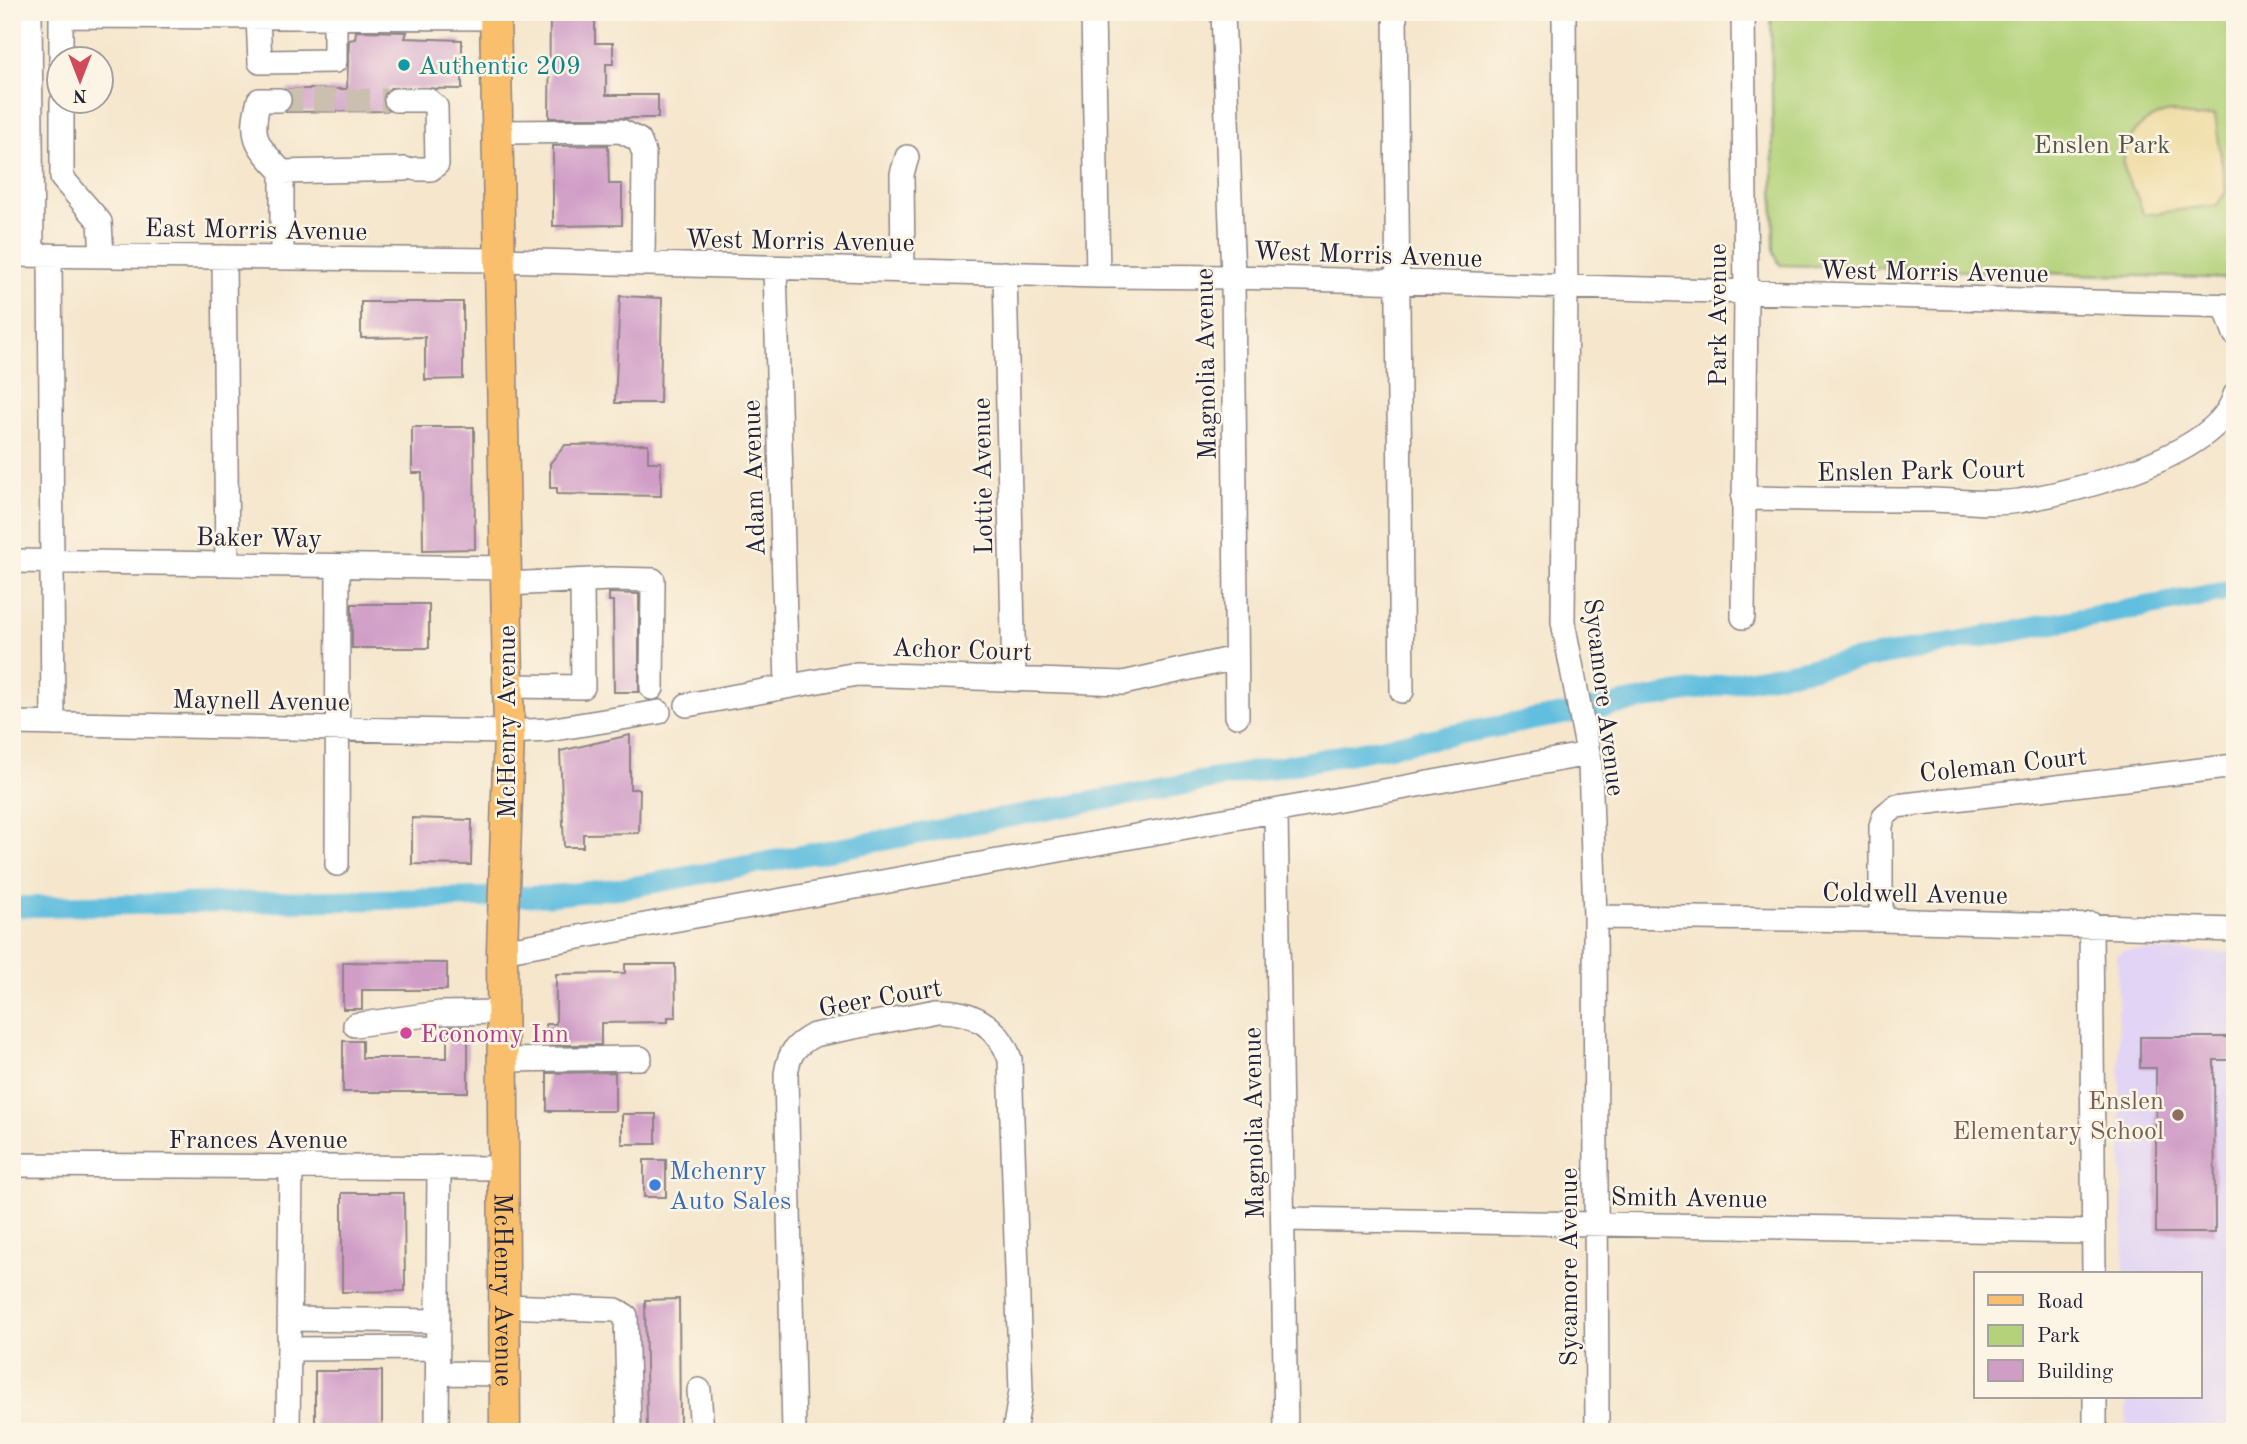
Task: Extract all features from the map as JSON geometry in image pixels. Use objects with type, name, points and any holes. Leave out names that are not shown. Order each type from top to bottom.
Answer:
[{"type":"main road","name":"McHenry Avenue","points":[[495,15],[509,732],[503,877],[505,1432]]},
{"type":"street","points":[[30,12],[31,255],[52,561],[53,724]]},
{"type":"street","points":[[1093,12],[1098,276]]},
{"type":"street","name":"Magnolia Avenue","points":[[1223,12],[1233,277],[1237,716]]},
{"type":"street","points":[[1395,12],[1402,691]]},
{"type":"street","name":"Sycamore Avenue","points":[[1564,12],[1566,289],[1563,622],[1586,730],[1595,917],[1597,1432]]},
{"type":"street","name":"Park Avenue","points":[[1742,617],[1746,294],[1743,12]]},
{"type":"street","points":[[61,46],[61,16],[495,15]]},
{"type":"street","points":[[258,17],[260,62],[335,61],[335,17]]},
{"type":"street","points":[[279,100],[259,100],[253,132],[258,146],[282,172],[282,258]]},
{"type":"street","points":[[282,172],[368,170],[382,180],[437,164],[436,107],[428,100],[396,100]]},
{"type":"street","points":[[62,116],[62,178],[100,222],[102,256]]},
{"type":"street","points":[[497,132],[621,131],[639,140],[643,153],[643,264]]},
{"type":"street","points":[[903,271],[902,174],[907,157]]},
{"type":"street","name":"East Morris Avenue","points":[[31,255],[498,260]]},
{"type":"street","points":[[224,257],[227,564]]},
{"type":"street","name":"West Morris Avenue","points":[[498,260],[1098,276],[1233,277],[1566,289],[2230,306]]},
{"type":"street","name":"Adam Avenue","points":[[775,268],[787,686]]},
{"type":"street","name":"Lottie Avenue","points":[[1005,273],[1014,678]]},
{"type":"street","points":[[2230,306],[2235,334]]},
{"type":"street","name":"Enslen Park Court","points":[[1743,498],[2017,501],[2108,479],[2184,448],[2218,424],[2231,408],[2235,395]]},
{"type":"street","name":"Baker Way","points":[[12,561],[338,566],[593,581],[653,580],[652,688]]},
{"type":"street","points":[[583,724],[583,687],[593,581],[616,564],[651,566]]},
{"type":"street","points":[[337,864],[338,566]]},
{"type":"street","name":"Achor Court","points":[[687,705],[857,674],[1123,683],[1235,658]]},
{"type":"street","points":[[508,686],[583,687]]},
{"type":"street","points":[[509,732],[659,712]]},
{"type":"street","name":"Maynell Avenue","points":[[12,723],[509,732]]},
{"type":"street","points":[[503,938],[1276,813],[1588,754]]},
{"type":"street","name":"Coleman Court","points":[[1881,920],[1881,826],[1884,816],[1896,806],[2235,766]]},
{"type":"street","name":"Magnolia Avenue","points":[[1276,813],[1286,1432]]},
{"type":"street","name":"Coldwell Avenue","points":[[1595,917],[2091,924],[2235,930]]},
{"type":"street","points":[[2091,924],[2094,1272]]},
{"type":"street","name":"Geer Court","points":[[794,1432],[786,1074],[788,1058],[799,1043],[814,1035],[936,1012],[955,1011],[985,1023],[997,1033],[1010,1059],[1021,1391],[1014,1432]]},
{"type":"street","points":[[355,1025],[440,1013],[503,1012]]},
{"type":"street","points":[[503,1060],[640,1058]]},
{"type":"street","name":"Frances Avenue","points":[[12,1165],[503,1168]]},
{"type":"street","points":[[288,1432],[291,1167]]},
{"type":"street","points":[[437,1432],[439,1167]]},
{"type":"street","name":"Smith Avenue","points":[[1283,1219],[2093,1231]]},
{"type":"street","points":[[504,1306],[617,1310],[626,1317],[627,1432]]},
{"type":"street","points":[[289,1318],[438,1321]]},
{"type":"street","points":[[289,1349],[438,1348]]},
{"type":"street","points":[[438,1373],[504,1374]]},
{"type":"street","points":[[699,1390],[702,1432]]},
{"type":"street","points":[[2095,1398],[2095,1432]]},
{"type":"shaded area","name":"Enslen Elementary School","points":[[2124,950],[2235,953],[2235,1432],[2127,1432],[2126,1398],[2202,1398],[2202,1272],[2124,1272],[2117,955]]},
{"type":"green space","name":"Enslen Park","points":[[1771,12],[2235,12],[2235,279],[1780,265],[1774,253]]},
{"type":"sand","points":[[2172,112],[2195,118],[2215,115],[2226,192],[2217,205],[2143,215],[2126,175],[2125,152],[2134,133],[2142,125],[2161,114]]},
{"type":"building","points":[[550,12],[595,12],[595,43],[613,43],[613,64],[606,64],[606,95],[658,95],[658,118],[549,118]]},
{"type":"building","name":"Authentic 209","points":[[356,31],[407,32],[405,38],[462,40],[462,89],[390,88],[382,99],[388,111],[286,112],[293,101],[288,89],[347,89],[349,40],[355,39]]},
{"type":"building","points":[[608,145],[609,184],[622,184],[622,225],[553,226],[553,146]]},
{"type":"building","points":[[620,296],[662,298],[660,403],[615,403]]},
{"type":"building","points":[[361,302],[463,302],[463,379],[425,380],[425,337],[361,338]]},
{"type":"building","points":[[412,427],[474,427],[475,549],[423,550],[422,473],[412,473]]},
{"type":"building","points":[[648,444],[648,462],[661,462],[661,496],[557,494],[557,488],[550,488],[550,463],[565,445]]},
{"type":"building","points":[[609,593],[639,594],[639,692],[614,692],[613,601],[609,601]]},
{"type":"building","points":[[352,604],[429,604],[429,648],[352,648]]},
{"type":"building","points":[[630,735],[630,789],[640,789],[639,833],[583,834],[583,847],[564,847],[560,751]]},
{"type":"building","points":[[412,818],[472,820],[471,865],[412,864]]},
{"type":"building","points":[[343,962],[447,963],[447,990],[362,990],[362,1009],[343,1009]]},
{"type":"building","points":[[625,964],[675,964],[676,1017],[668,1017],[668,1022],[601,1023],[601,1045],[546,1045],[546,1024],[556,1024],[556,974],[625,973]]},
{"type":"building","points":[[447,1027],[468,1027],[468,1092],[343,1092],[343,1041],[362,1041],[362,1058],[447,1058]]},
{"type":"building","points":[[2140,1037],[2235,1037],[2235,1060],[2214,1060],[2215,1233],[2156,1233],[2156,1068],[2140,1068]]},
{"type":"building","points":[[615,1072],[615,1111],[547,1111],[547,1073]]},
{"type":"building","points":[[622,1114],[656,1114],[656,1144],[622,1144]]},
{"type":"building","name":"Mchenry Auto Sales","points":[[644,1160],[666,1160],[666,1197],[644,1197]]},
{"type":"building","points":[[342,1193],[404,1193],[405,1291],[342,1292]]},
{"type":"building","points":[[679,1299],[680,1432],[647,1432],[645,1300]]},
{"type":"building","points":[[315,1371],[382,1371],[382,1432],[315,1432]]},
{"type":"waterway","points":[[12,907],[548,896],[631,887],[2235,590]]},
{"type":"tunnel","points":[[279,100],[396,100]]},
{"type":"place","name":"Authentic 209","points":[[404,65]]},
{"type":"place","name":"Economy Inn","points":[[406,1033]]},
{"type":"place","name":"Enslen Elementary School","points":[[2178,1115]]},
{"type":"place","name":"Mchenry Auto Sales","points":[[655,1185]]}]
